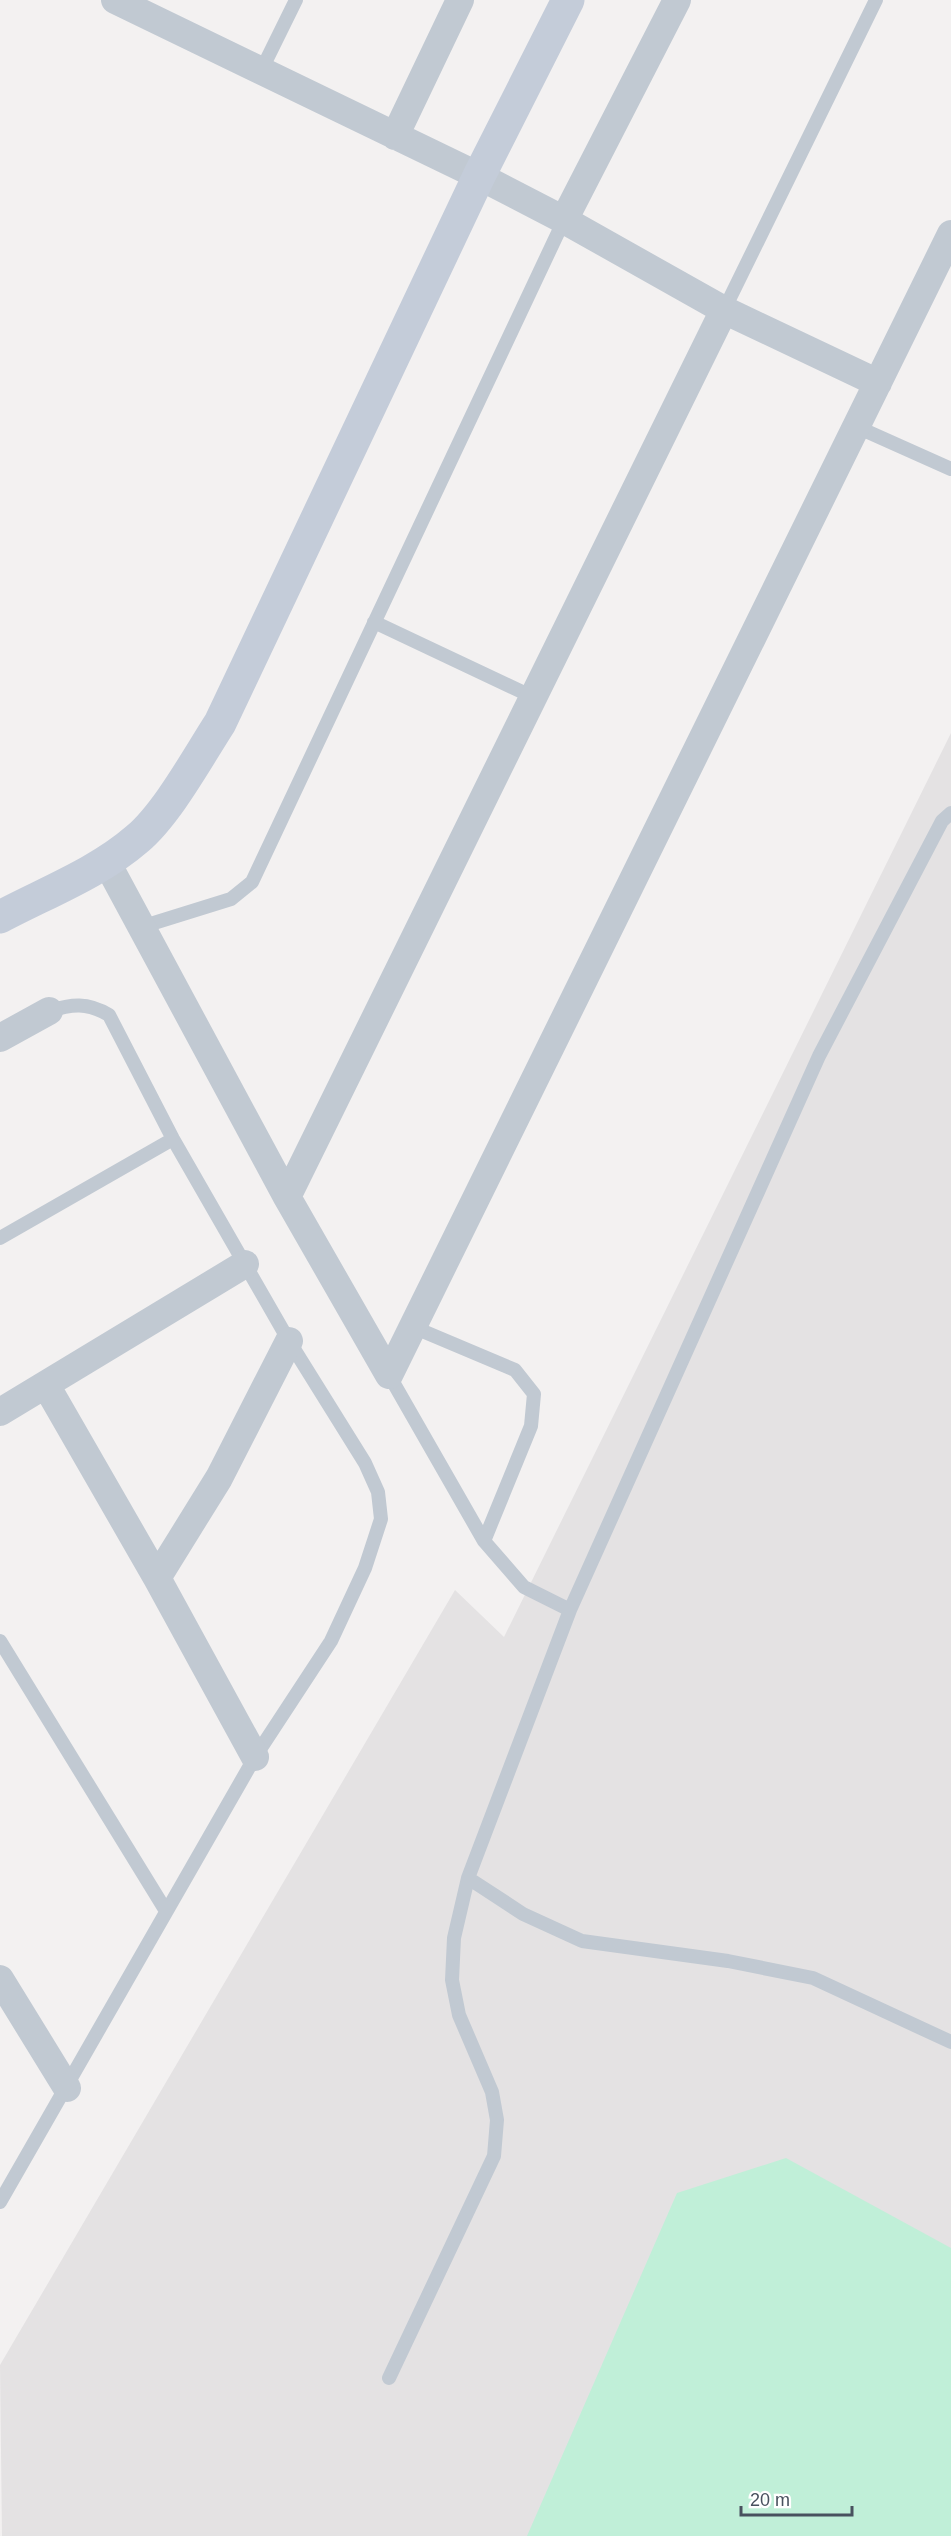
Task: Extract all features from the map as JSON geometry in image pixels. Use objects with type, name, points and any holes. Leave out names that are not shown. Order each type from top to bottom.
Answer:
[{"type":"street","points":[[115,0],[152,9],[261,71],[479,176],[564,220],[724,310],[878,383]]},
{"type":"street","points":[[395,136],[460,0]]},
{"type":"street","points":[[0,917],[106,861],[138,838],[175,793],[220,723],[479,176],[568,0]]},
{"type":"street","points":[[564,220],[677,0]]},
{"type":"street","points":[[388,1375],[951,234]]},
{"type":"street","points":[[287,1197],[724,310]]},
{"type":"street","points":[[106,861],[287,1197],[388,1375]]},
{"type":"street","points":[[0,1038],[49,1011]]},
{"type":"street","points":[[0,1412],[245,1264]]},
{"type":"street","points":[[157,1578],[219,1478],[289,1341]]},
{"type":"street","points":[[46,1385],[157,1578],[255,1757]]},
{"type":"street","points":[[0,1980],[67,2088]]},
{"type":"lane","points":[[261,71],[296,0]]},
{"type":"lane","points":[[724,310],[876,0]]},
{"type":"lane","points":[[141,927],[231,899],[252,882],[564,220]]},
{"type":"lane","points":[[857,427],[951,469]]},
{"type":"lane","points":[[374,622],[533,697]]},
{"type":"lane","points":[[389,2378],[494,2156],[497,2120],[492,2092],[459,2015],[452,1980],[454,1938],[468,1878],[570,1610],[819,1056],[942,821],[951,813]]},
{"type":"lane","points":[[0,2202],[255,1757],[331,1641],[365,1568],[381,1519],[378,1492],[365,1463],[289,1341],[173,1139],[109,1015],[95,1006],[74,1003],[49,1011]]},
{"type":"lane","points":[[0,1238],[173,1139]]},
{"type":"lane","points":[[413,1327],[515,1370],[534,1394],[531,1426],[484,1541]]},
{"type":"lane","points":[[388,1375],[484,1541],[524,1587],[570,1610]]},
{"type":"lane","points":[[0,1641],[165,1911]]},
{"type":"lane","points":[[468,1878],[523,1914],[582,1941],[728,1961],[813,1978],[951,2042]]},
{"type":"shaded area","points":[[951,733],[951,2536],[2,2536],[0,2365],[455,1590],[504,1637]]},
{"type":"green space","points":[[786,2158],[951,2248],[951,2536],[527,2536],[677,2193]]}]
